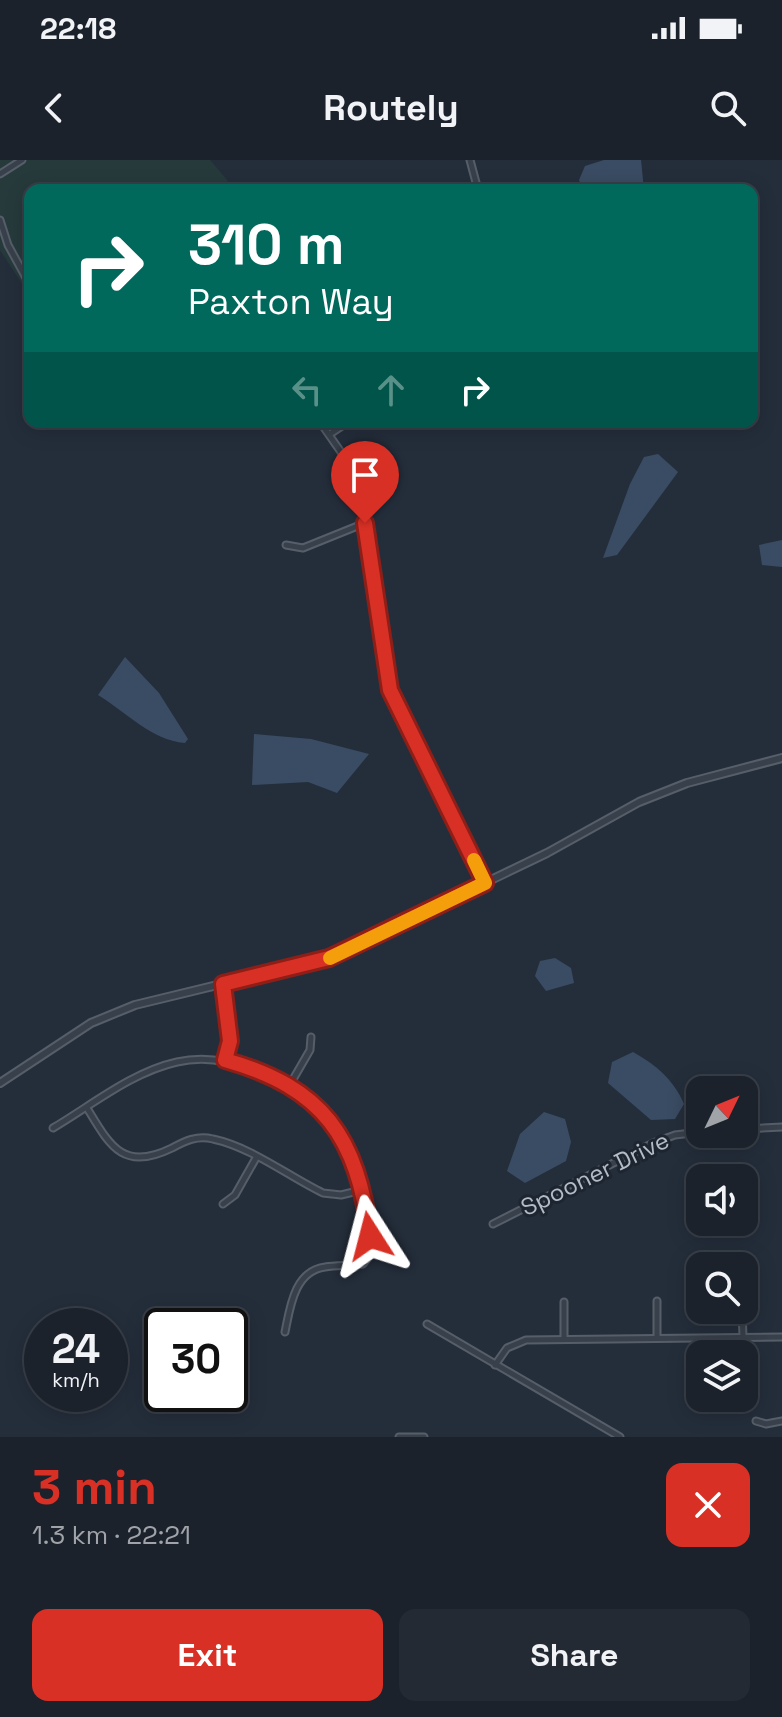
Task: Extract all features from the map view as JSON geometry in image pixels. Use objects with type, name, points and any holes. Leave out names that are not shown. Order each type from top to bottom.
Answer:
[{"type":"street","points":[[0,174],[22,160]]},
{"type":"street","points":[[470,160],[476,184]]},
{"type":"street","points":[[0,220],[8,245],[24,274]]},
{"type":"street","points":[[325,428],[359,485],[390,690],[485,883]]},
{"type":"street","points":[[330,434],[339,428]]},
{"type":"street","points":[[286,545],[303,548],[365,523]]},
{"type":"street","points":[[0,1083],[91,1023],[135,1005],[329,958],[485,883],[639,802],[687,783],[782,758]]},
{"type":"street","points":[[223,984],[230,1041],[225,1060]]},
{"type":"street","points":[[288,1088],[310,1050],[311,1037]]},
{"type":"street","points":[[53,1128],[152,1070],[178,1061],[225,1060],[248,1067],[288,1088],[323,1113],[340,1131],[351,1154],[362,1190],[371,1254],[367,1261],[351,1266],[321,1267],[310,1273],[297,1287],[285,1332]]},
{"type":"street","points":[[87,1108],[107,1141],[116,1151],[129,1156],[149,1157],[202,1137],[224,1142],[323,1193],[341,1195],[362,1190]]},
{"type":"street","points":[[758,1128],[782,1127]]},
{"type":"street","name":"Spooner Drive","points":[[493,1224],[653,1143],[686,1134]]},
{"type":"street","points":[[223,1204],[235,1195],[256,1158]]},
{"type":"street","points":[[657,1301],[657,1337]]},
{"type":"street","points":[[564,1302],[564,1339]]},
{"type":"street","points":[[427,1324],[620,1437]]},
{"type":"street","points":[[743,1324],[743,1337]]},
{"type":"street","points":[[495,1365],[517,1342],[782,1337]]},
{"type":"street","points":[[756,1421],[766,1424],[782,1421]]},
{"type":"street","points":[[399,1437],[424,1437]]},
{"type":"green space","points":[[0,160],[210,160],[228,181],[224,184],[24,184],[24,287],[0,250]]},
{"type":"water","points":[[604,160],[641,160],[643,184],[581,184],[579,180],[585,166]]},
{"type":"water","points":[[658,454],[678,472],[617,555],[603,558],[630,484],[644,457]]},
{"type":"water","points":[[782,540],[782,567],[762,565],[759,545]]},
{"type":"water","points":[[125,657],[159,693],[188,739],[185,743],[150,731],[98,695]]},
{"type":"water","points":[[254,734],[311,739],[369,754],[337,793],[308,782],[252,785]]},
{"type":"water","points":[[555,958],[571,968],[574,983],[546,991],[535,976],[540,961]]},
{"type":"water","points":[[633,1052],[656,1068],[675,1087],[684,1104],[675,1119],[651,1120],[608,1083],[612,1062]]},
{"type":"water","points":[[544,1112],[565,1119],[571,1142],[566,1161],[525,1183],[507,1171],[520,1134]]},
{"type":"slow traffic","points":[[330,958],[485,883],[474,860]]},
{"type":"route","points":[[365,523],[390,690],[397,710],[485,883],[329,958],[223,984],[230,1041],[225,1060],[248,1067],[301,1095],[340,1131],[351,1154],[363,1196],[370,1236]]}]
